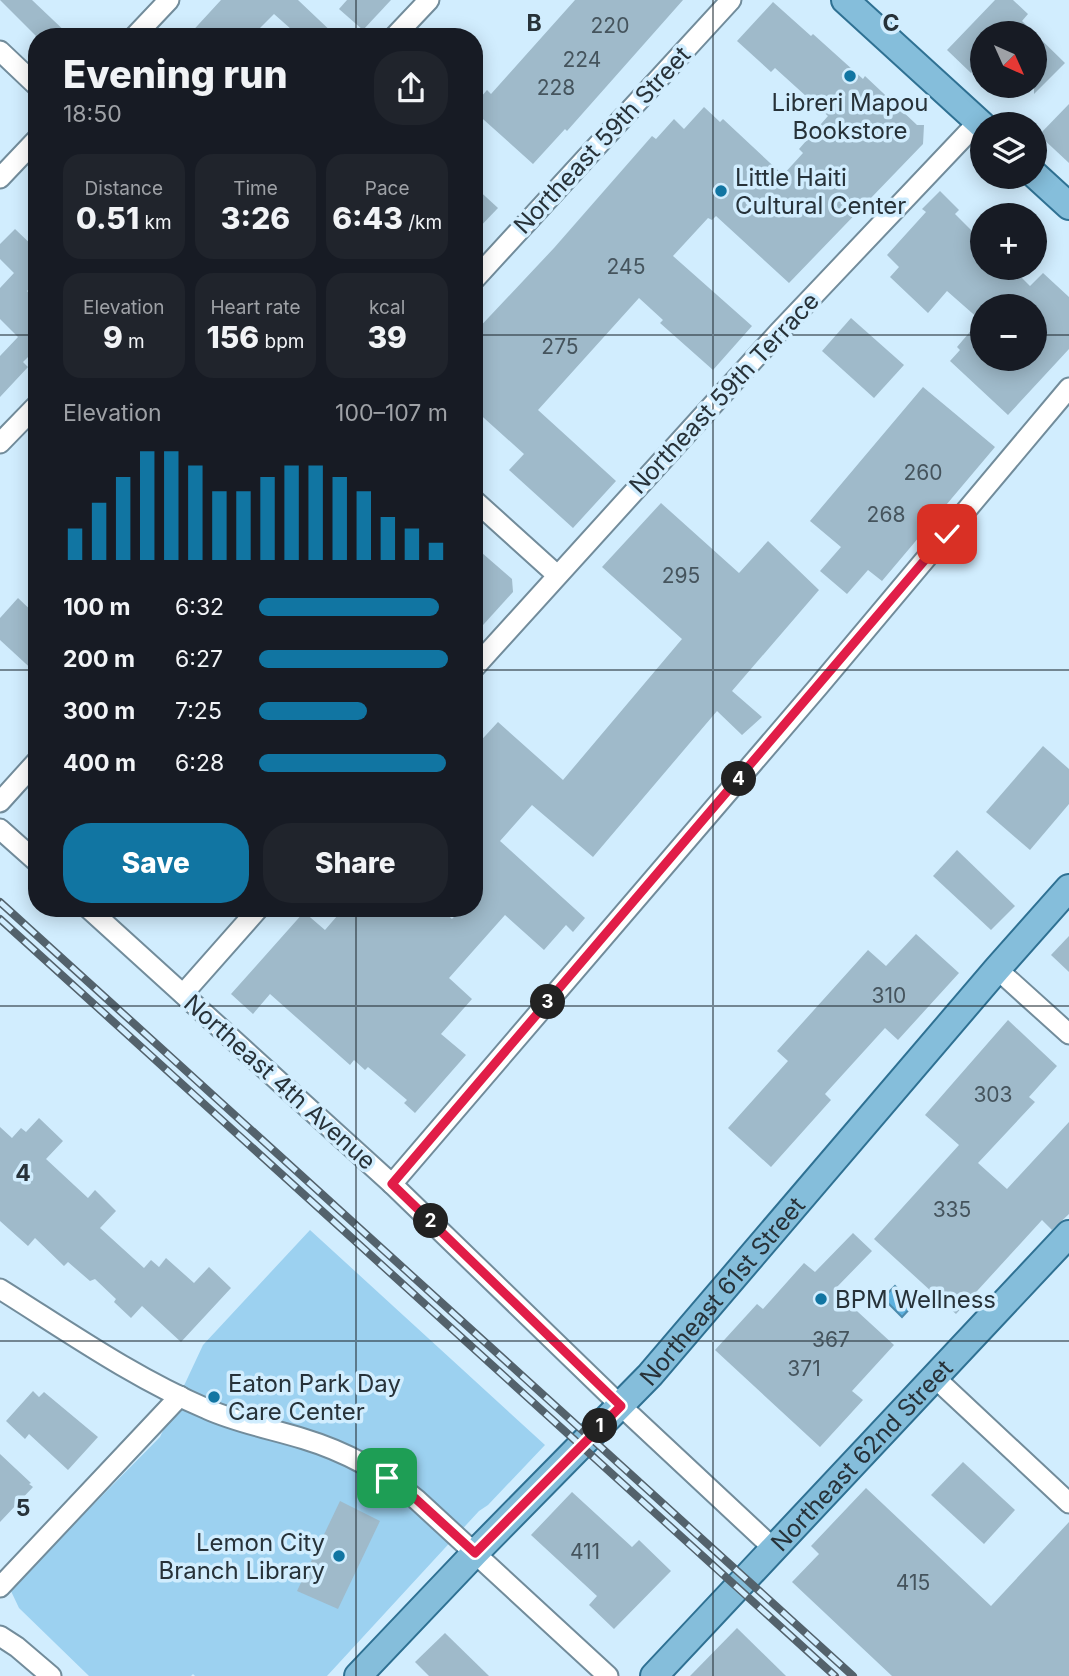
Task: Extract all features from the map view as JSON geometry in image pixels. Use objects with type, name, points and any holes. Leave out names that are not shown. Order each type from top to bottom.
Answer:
[{"type":"main road","points":[[845,0],[970,115]]},
{"type":"main road","points":[[1047,186],[1069,206]]},
{"type":"main road","name":"Northeast 61st Street","points":[[358,1676],[650,1375],[1069,888]]},
{"type":"main road","name":"Northeast 62nd Street","points":[[654,1676],[1069,1234]]},
{"type":"street","points":[[143,28],[169,0]]},
{"type":"street","points":[[403,28],[429,0]]},
{"type":"street","name":"Northeast 59th Street","points":[[483,269],[731,0]]},
{"type":"street","points":[[0,51],[28,77]]},
{"type":"street","name":"Northeast 59th Terrace","points":[[483,658],[778,333],[970,134]]},
{"type":"street","points":[[0,178],[28,148]]},
{"type":"street","points":[[392,1184],[827,677],[1069,388]]},
{"type":"street","points":[[0,443],[28,414]]},
{"type":"street","points":[[483,508],[557,575]]},
{"type":"street","points":[[0,802],[28,771]]},
{"type":"street","points":[[0,829],[28,854]]},
{"type":"street","name":"Northeast 4th Avenue","points":[[98,917],[392,1184],[772,1548]]},
{"type":"street","points":[[183,994],[251,917]]},
{"type":"street","points":[[997,969],[1069,1034]]},
{"type":"street","points":[[0,1289],[100,1351],[180,1396],[219,1414],[316,1443],[379,1473],[409,1493],[608,1676]]},
{"type":"street","points":[[933,1376],[1069,1503]]},
{"type":"street","points":[[0,1587],[180,1396]]},
{"type":"street","points":[[0,1636],[51,1676]]},
{"type":"shaded area","points":[[310,1230],[545,1445],[488,1505],[479,1511],[327,1676],[89,1676],[19,1608],[10,1589],[160,1437],[203,1345]]},
{"type":"shaded area","points":[[895,1286],[914,1304],[902,1317],[883,1298]]},
{"type":"building","points":[[0,0],[32,0],[62,28],[28,28]]},
{"type":"building","points":[[221,0],[298,0],[328,28],[290,28],[274,14],[260,28],[195,28]]},
{"type":"building","points":[[347,0],[391,0],[365,28],[361,28],[339,9]]},
{"type":"building","points":[[575,0],[683,0],[567,131],[565,129],[533,164],[483,119],[483,95],[487,90],[491,94]]},
{"type":"building","points":[[995,0],[1013,0],[1028,14],[1022,21],[975,21]]},
{"type":"building","points":[[773,2],[863,79],[865,76],[917,125],[924,125],[923,144],[789,283],[716,216],[712,220],[708,218],[673,256],[752,326],[713,370],[660,323],[663,320],[639,298],[538,410],[616,481],[573,528],[509,470],[524,454],[483,417],[483,323],[554,248],[652,136],[656,139],[674,119],[684,129],[704,107],[720,122],[723,119],[783,175],[803,153],[799,149],[828,116],[775,68],[771,72],[737,41]]},
{"type":"building","points":[[970,26],[970,72],[947,50]]},
{"type":"building","points":[[1047,45],[1065,63],[1047,81]]},
{"type":"building","points":[[1069,104],[1069,163],[1047,142],[1047,127]]},
{"type":"building","points":[[940,191],[959,210],[955,214],[970,229],[970,280],[1024,280],[1030,286],[1036,280],[1047,280],[1047,277],[1069,297],[1069,349],[1008,415],[950,361],[960,350],[957,347],[970,332],[970,371],[1047,371],[1047,294],[970,294],[970,311],[947,291],[928,313],[890,277],[899,267],[887,255],[926,212],[922,209]]},
{"type":"building","points":[[483,194],[498,208],[483,224]]},
{"type":"building","points":[[15,229],[28,241],[28,357],[23,362],[28,367],[0,397],[0,356],[18,337],[0,319],[0,288],[14,273],[0,259],[0,244]]},
{"type":"building","points":[[851,318],[904,365],[874,398],[822,351]]},
{"type":"building","points":[[923,387],[995,447],[882,581],[868,570],[847,594],[820,571],[841,547],[810,521]]},
{"type":"building","points":[[661,503],[739,573],[768,541],[819,590],[732,691],[762,717],[742,735],[717,711],[593,857],[532,805],[500,841],[585,918],[573,932],[566,925],[544,950],[505,915],[449,978],[472,999],[441,1034],[466,1055],[415,1113],[404,1103],[407,1100],[368,1067],[365,1070],[354,1060],[350,1065],[270,994],[253,1014],[231,994],[300,917],[310,917],[325,930],[336,917],[483,917],[483,738],[498,722],[563,780],[682,639],[602,567]]},
{"type":"building","points":[[483,554],[512,579],[513,592],[483,625]]},
{"type":"building","points":[[18,598],[28,607],[28,666],[0,640],[0,618]]},
{"type":"building","points":[[1043,746],[1069,769],[1069,804],[1030,850],[986,812]]},
{"type":"building","points":[[957,850],[1015,906],[991,930],[933,876]]},
{"type":"building","points":[[916,934],[959,973],[898,1040],[885,1028],[825,1094],[831,1100],[771,1167],[728,1128],[788,1061],[777,1051],[868,950],[886,966]]},
{"type":"building","points":[[1069,936],[1069,972],[1051,955]]},
{"type":"building","points":[[1008,1020],[1057,1066],[1029,1097],[1035,1102],[978,1163],[1007,1189],[1069,1122],[1069,1214],[1052,1230],[1042,1220],[956,1314],[874,1239],[959,1145],[925,1115]]},
{"type":"building","points":[[39,1118],[63,1141],[46,1159],[88,1198],[95,1190],[116,1211],[100,1228],[144,1268],[151,1260],[159,1267],[166,1258],[194,1283],[209,1267],[231,1288],[181,1342],[142,1306],[131,1318],[95,1279],[90,1281],[68,1262],[64,1266],[35,1238],[28,1246],[0,1221],[0,1127],[12,1138],[21,1128],[26,1132]]},
{"type":"building","points":[[853,1233],[872,1251],[834,1290],[894,1345],[852,1391],[863,1400],[820,1447],[715,1350],[757,1304],[763,1309],[804,1263],[815,1272]]},
{"type":"building","points":[[33,1391],[39,1397],[44,1392],[98,1437],[68,1470],[29,1434],[25,1439],[6,1421]]},
{"type":"building","points":[[0,1454],[33,1487],[0,1522]]},
{"type":"building","points":[[963,1462],[1015,1510],[984,1544],[931,1495]]},
{"type":"building","points":[[866,1488],[991,1606],[1069,1522],[1069,1676],[892,1676],[792,1582],[819,1554],[811,1546]]},
{"type":"building","points":[[572,1492],[632,1547],[639,1540],[671,1571],[614,1629],[589,1605],[597,1596],[531,1535]]},
{"type":"building","name":"Lemon City Branch Library","points":[[340,1501],[380,1521],[338,1609],[297,1591]]},
{"type":"building","points":[[737,1628],[786,1676],[690,1676]]},
{"type":"building","points":[[445,1633],[489,1676],[429,1676],[415,1662]]},
{"type":"railway","points":[[0,902],[853,1676]]},
{"type":"railway","points":[[0,919],[835,1676]]},
{"type":"place","name":"Libreri Mapou Bookstore","points":[[850,76]]},
{"type":"place","name":"Little Haiti Cultural Center","points":[[721,191]]},
{"type":"place","name":"BPM Wellness","points":[[821,1299]]},
{"type":"place","name":"Eaton Park Day Care Center","points":[[214,1397]]},
{"type":"place","name":"Lemon City Branch Library","points":[[339,1556]]},
{"type":"route","points":[[387,1478],[416,1499],[475,1553],[621,1406],[392,1184],[947,534]]}]
